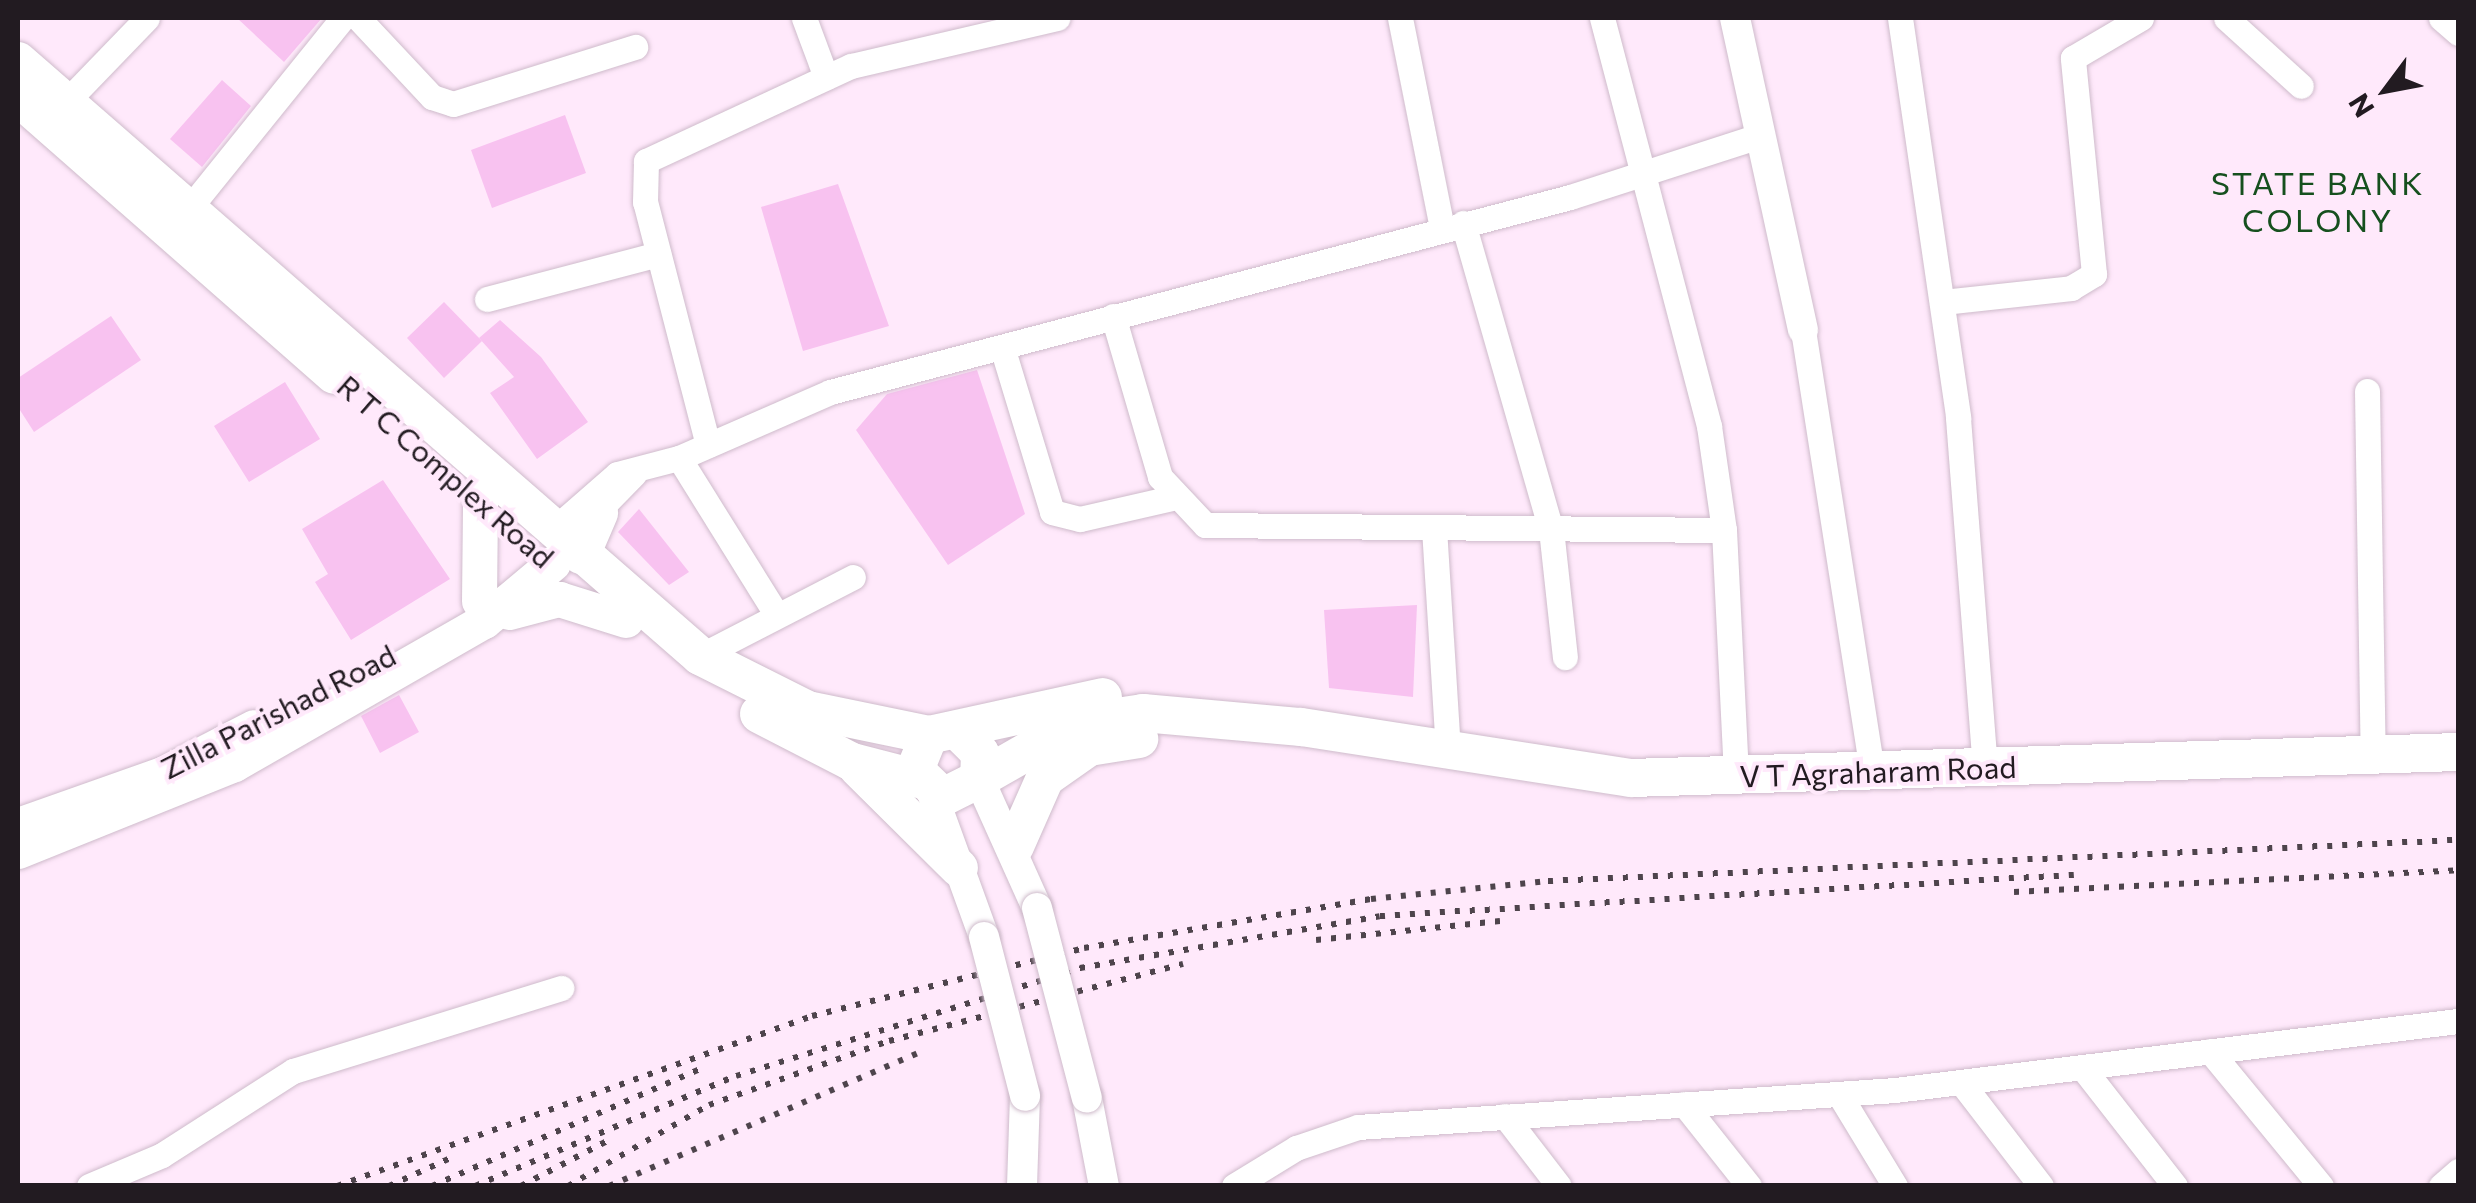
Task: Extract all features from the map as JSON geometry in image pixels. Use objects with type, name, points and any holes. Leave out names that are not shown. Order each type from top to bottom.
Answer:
[{"type":"main road","name":"R T C Complex Road","points":[[18,62],[187,211],[626,620],[744,706],[852,762],[948,786]]},
{"type":"main road","name":"R T C Complex Road","points":[[18,97],[480,500],[552,552]]},
{"type":"main road","points":[[480,500],[481,611]]},
{"type":"main road","points":[[481,611],[598,513]]},
{"type":"main road","points":[[552,552],[700,656],[808,710],[944,733],[980,753],[948,786]]},
{"type":"main road","points":[[481,611],[558,599],[626,620]]},
{"type":"main road","name":"Zilla Parishad Road","points":[[18,851],[179,794],[481,611]]},
{"type":"main road","name":"Zilla Parishad Road","points":[[18,825],[165,772],[344,691]]},
{"type":"main road","points":[[948,786],[914,760],[944,733],[1090,697],[1189,696],[1301,727]]},
{"type":"main road","points":[[948,786],[1077,722],[1143,713],[1301,727]]},
{"type":"main road","points":[[1014,846],[1045,778],[1089,747],[1301,727]]},
{"type":"main road","name":"V T Agraharam Road","points":[[1301,727],[1631,778],[2458,752]]},
{"type":"main road","points":[[852,762],[959,868]]},
{"type":"street","points":[[65,103],[147,18]]},
{"type":"street","points":[[804,18],[826,77]]},
{"type":"street","points":[[708,445],[641,182],[646,161],[826,77],[1058,18]]},
{"type":"street","points":[[1400,18],[1452,225],[1551,529],[1565,657]]},
{"type":"street","points":[[1602,18],[1708,426],[1724,530],[1736,775]]},
{"type":"street","points":[[1735,18],[1803,330],[1872,771]]},
{"type":"street","points":[[1900,18],[1943,302],[1985,768]]},
{"type":"street","points":[[1943,302],[2071,288],[2094,274],[2073,58],[2141,18]]},
{"type":"street","points":[[2226,18],[2301,86]]},
{"type":"street","points":[[2441,18],[2458,33]]},
{"type":"street","points":[[187,211],[340,19],[432,97],[453,104],[635,47]]},
{"type":"street","points":[[552,552],[617,474],[634,474],[680,458],[830,392],[1642,173],[1759,136]]},
{"type":"street","points":[[487,299],[658,254]]},
{"type":"street","points":[[1113,316],[1172,498],[1196,521],[1220,527],[1724,530]]},
{"type":"street","points":[[1002,348],[1052,512],[1080,518],[1172,498]]},
{"type":"street","points":[[2366,391],[2373,756]]},
{"type":"street","points":[[680,458],[776,614]]},
{"type":"street","points":[[598,513],[634,474]]},
{"type":"street","points":[[1434,528],[1448,749]]},
{"type":"street","points":[[700,656],[853,578]]},
{"type":"street","points":[[948,786],[1014,846],[1037,908],[1087,1098],[1104,1186]]},
{"type":"street","points":[[948,786],[959,868],[984,937],[1025,1096],[1022,1186]]},
{"type":"street","points":[[89,1186],[162,1155],[294,1071],[561,988]]},
{"type":"street","points":[[1234,1186],[1296,1148],[1358,1127],[1840,1094],[2458,1020]]},
{"type":"street","points":[[2210,1051],[2321,1186]]},
{"type":"street","points":[[2082,1067],[2175,1186]]},
{"type":"street","points":[[1961,1082],[2041,1186]]},
{"type":"street","points":[[1840,1094],[1895,1186]]},
{"type":"street","points":[[1684,1104],[1749,1186]]},
{"type":"street","points":[[1505,1116],[1558,1186]]},
{"type":"street","points":[[2442,1186],[2458,1171]]},
{"type":"building","points":[[237,18],[322,18],[284,62]]},
{"type":"building","points":[[222,80],[251,106],[202,167],[170,139]]},
{"type":"building","points":[[565,115],[586,173],[492,208],[471,150]]},
{"type":"building","points":[[838,184],[889,326],[803,351],[761,207]]},
{"type":"building","points":[[444,302],[482,341],[444,378],[407,338]]},
{"type":"building","points":[[111,316],[141,360],[34,432],[18,407],[18,378]]},
{"type":"building","points":[[500,320],[541,357],[588,422],[537,459],[490,393],[514,377],[479,338]]},
{"type":"building","points":[[977,370],[1025,514],[948,565],[856,430],[887,394]]},
{"type":"building","points":[[285,382],[320,439],[249,482],[214,426]]},
{"type":"building","points":[[383,480],[450,579],[351,640],[315,582],[328,574],[302,529]]},
{"type":"building","points":[[639,509],[689,572],[669,585],[618,532]]},
{"type":"building","points":[[1417,605],[1413,697],[1329,688],[1324,610]]},
{"type":"building","points":[[399,695],[419,732],[380,753],[361,716]]},
{"type":"railway","points":[[337,1186],[812,1016],[1084,948],[1371,899],[1548,881],[2458,840]]},
{"type":"railway","points":[[2014,892],[2458,870]]},
{"type":"railway","points":[[475,1186],[736,1076],[1080,968],[1380,916],[2084,874]]},
{"type":"railway","points":[[1316,940],[1500,921]]},
{"type":"railway","points":[[568,1186],[709,1105],[889,1041],[1183,964]]},
{"type":"railway","points":[[609,1186],[920,1052]]},
{"type":"railway","points":[[432,1186],[702,1068]]},
{"type":"railway","points":[[521,1186],[611,1139]]},
{"type":"railway","points":[[389,1186],[453,1157]]},
{"type":"district","name":"STATE BANK COLONY","points":[[2318,202]]}]
